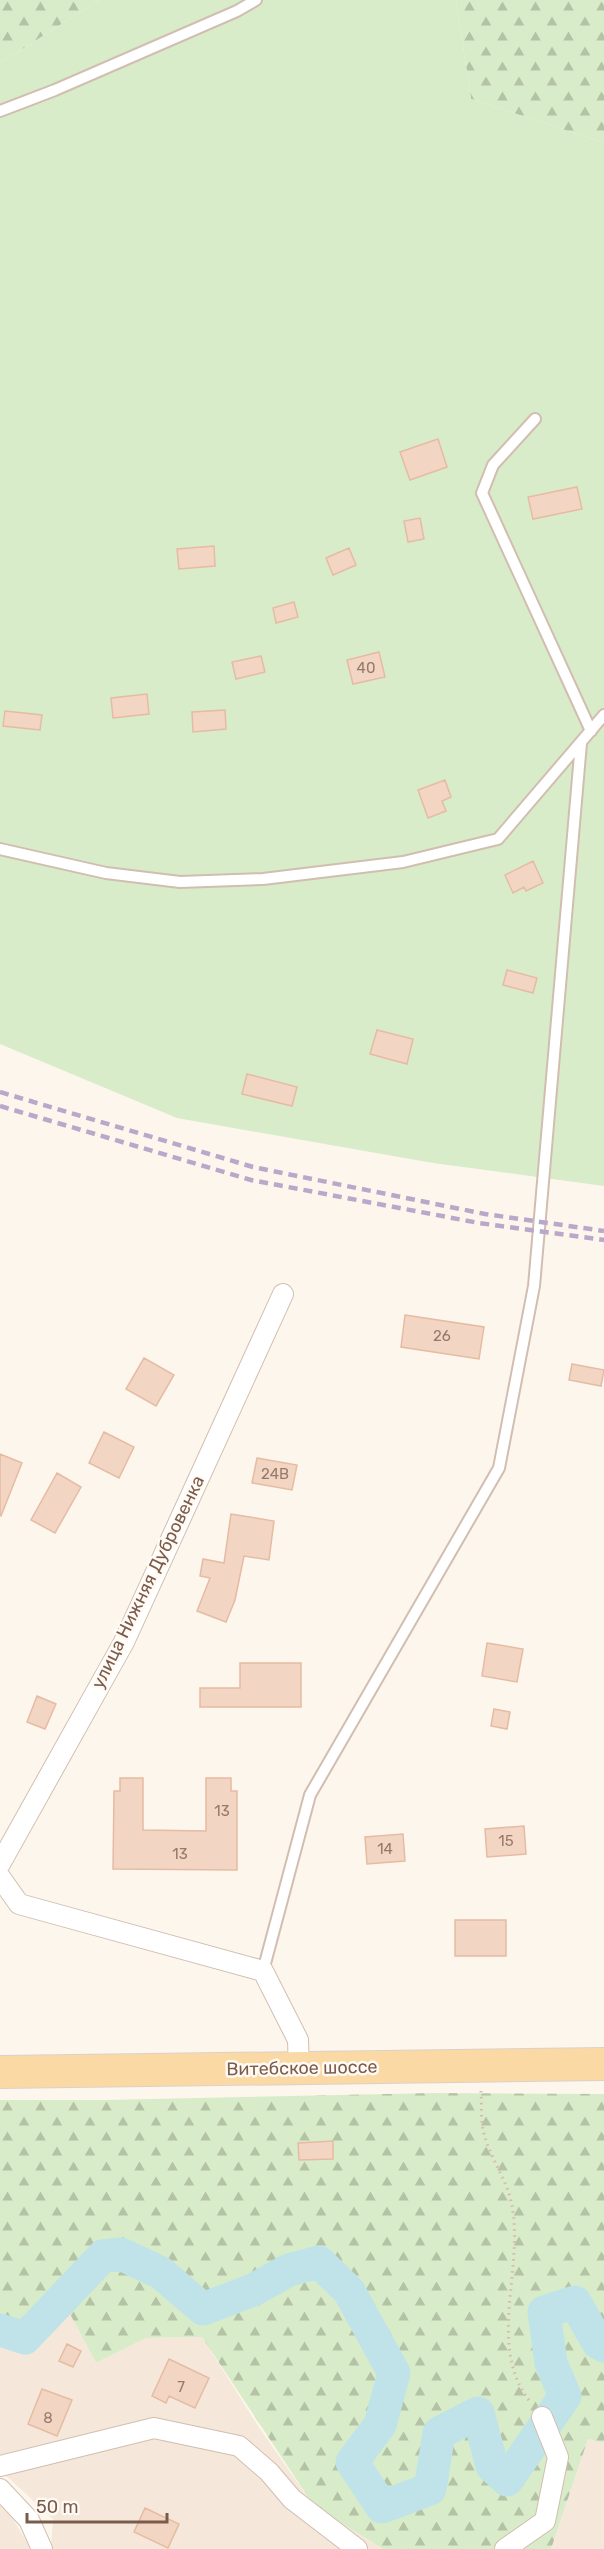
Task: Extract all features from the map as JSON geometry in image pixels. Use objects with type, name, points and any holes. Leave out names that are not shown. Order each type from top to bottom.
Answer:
[{"type":"main road","name":"Витебское шоссе","points":[[3,2072],[604,2064]]},
{"type":"street","name":"улица Нижняя Дубровенка","points":[[0,1864],[124,1642],[283,1294]]},
{"type":"street","points":[[0,1877],[19,1904],[263,1971],[298,2040],[299,2069]]},
{"type":"street","points":[[505,2549],[545,2521],[558,2457],[542,2417]]},
{"type":"street","points":[[0,2466],[154,2428],[239,2446],[269,2472],[292,2499],[357,2549]]},
{"type":"street","points":[[0,2489],[29,2520],[42,2549]]},
{"type":"lane","points":[[0,111],[55,90],[237,11],[256,0]]},
{"type":"lane","points":[[535,419],[493,465],[482,493],[591,731]]},
{"type":"lane","points":[[0,849],[106,873],[180,882],[263,879],[403,862],[498,839],[604,715]]},
{"type":"lane","points":[[263,1971],[310,1795],[499,1468],[534,1286],[581,743]]},
{"type":"path","points":[[480,2065],[484,2135],[511,2201],[515,2256],[506,2333],[519,2388],[542,2417]]},
{"type":"shaded area","points":[[70,2314],[96,2363],[146,2338],[202,2337],[260,2429],[314,2506],[383,2549],[51,2549],[53,2519],[0,2470],[0,2339],[22,2350]]},
{"type":"shaded area","points":[[588,2439],[604,2443],[604,2549],[551,2549]]},
{"type":"shaded area","points":[[0,2503],[8,2511],[31,2549],[0,2549]]},
{"type":"green space","points":[[0,0],[99,0],[15,54],[0,61]]},
{"type":"green space","points":[[99,0],[456,0],[471,99],[604,143],[604,1186],[433,1163],[177,1118],[0,1044],[0,61],[15,54]]},
{"type":"green space","points":[[456,0],[604,0],[604,143],[471,99]]},
{"type":"green space","points":[[435,2093],[604,2094],[604,2443],[588,2439],[551,2549],[383,2549],[314,2506],[202,2337],[146,2338],[96,2363],[70,2314],[22,2350],[0,2339],[0,2100]]},
{"type":"building","points":[[438,439],[447,467],[410,480],[400,452]]},
{"type":"building","points":[[577,487],[582,509],[533,519],[528,497]]},
{"type":"building","points":[[420,518],[424,539],[408,542],[404,521]]},
{"type":"building","points":[[214,546],[215,566],[179,569],[177,549]]},
{"type":"building","points":[[349,548],[356,565],[333,575],[326,558]]},
{"type":"building","points":[[294,602],[298,617],[276,623],[273,608]]},
{"type":"building","points":[[379,652],[385,677],[353,684],[347,660]]},
{"type":"building","points":[[261,656],[265,672],[236,679],[232,662]]},
{"type":"building","points":[[147,694],[149,714],[113,718],[111,698]]},
{"type":"building","points":[[225,710],[226,729],[193,732],[192,712]]},
{"type":"building","points":[[5,711],[42,715],[40,730],[3,726]]},
{"type":"building","points":[[445,780],[451,797],[442,801],[446,811],[428,818],[418,790]]},
{"type":"building","points":[[533,861],[543,883],[526,891],[524,887],[513,893],[505,875]]},
{"type":"building","points":[[507,970],[537,978],[533,993],[503,985]]},
{"type":"building","points":[[377,1030],[413,1039],[407,1064],[370,1054]]},
{"type":"building","points":[[247,1074],[297,1087],[292,1106],[242,1094]]},
{"type":"building","points":[[405,1315],[484,1327],[479,1359],[401,1347]]},
{"type":"building","points":[[144,1358],[174,1375],[156,1406],[126,1389]]},
{"type":"building","points":[[572,1364],[604,1370],[601,1386],[569,1380]]},
{"type":"building","points":[[104,1432],[134,1447],[119,1478],[89,1463]]},
{"type":"building","points":[[0,1454],[22,1463],[1,1516],[0,1515]]},
{"type":"building","points":[[257,1458],[297,1465],[292,1490],[252,1483]]},
{"type":"building","points":[[57,1473],[81,1487],[55,1533],[31,1520]]},
{"type":"building","points":[[231,1514],[274,1521],[269,1560],[244,1556],[235,1600],[226,1622],[197,1611],[210,1578],[200,1576],[203,1559],[224,1563]]},
{"type":"building","points":[[487,1643],[523,1649],[517,1682],[482,1676]]},
{"type":"building","points":[[240,1663],[301,1663],[301,1707],[200,1707],[200,1688],[240,1688]]},
{"type":"building","points":[[37,1696],[56,1704],[45,1729],[27,1722]]},
{"type":"building","points":[[494,1709],[510,1712],[507,1729],[491,1726]]},
{"type":"building","points":[[120,1778],[143,1778],[143,1830],[206,1831],[206,1778],[231,1778],[231,1791],[237,1791],[237,1870],[113,1869],[114,1791],[120,1791]]},
{"type":"building","points":[[524,1826],[526,1854],[487,1857],[485,1829]]},
{"type":"building","points":[[403,1834],[405,1861],[367,1864],[365,1837]]},
{"type":"building","points":[[455,1920],[506,1920],[506,1956],[455,1956]]},
{"type":"building","points":[[333,2141],[333,2159],[299,2160],[298,2143]]},
{"type":"building","points":[[67,2344],[81,2351],[73,2367],[59,2361]]},
{"type":"building","points":[[169,2359],[209,2378],[195,2408],[169,2396],[166,2403],[152,2396]]},
{"type":"building","points":[[42,2389],[72,2400],[57,2436],[28,2424]]},
{"type":"building","points":[[145,2508],[179,2524],[168,2548],[134,2532]]},
{"type":"waterway","points":[[0,2330],[25,2338],[103,2256],[121,2254],[161,2273],[203,2309],[253,2290],[289,2270],[319,2262],[349,2291],[394,2373],[380,2425],[352,2462],[382,2507],[430,2489],[439,2433],[478,2413],[492,2466],[507,2480],[565,2396],[551,2363],[544,2312],[575,2302],[598,2343],[604,2346]]},
{"type":"railway","points":[[0,1092],[253,1167],[485,1214],[604,1231]]},
{"type":"railway","points":[[0,1106],[251,1180],[479,1223],[604,1240]]}]
